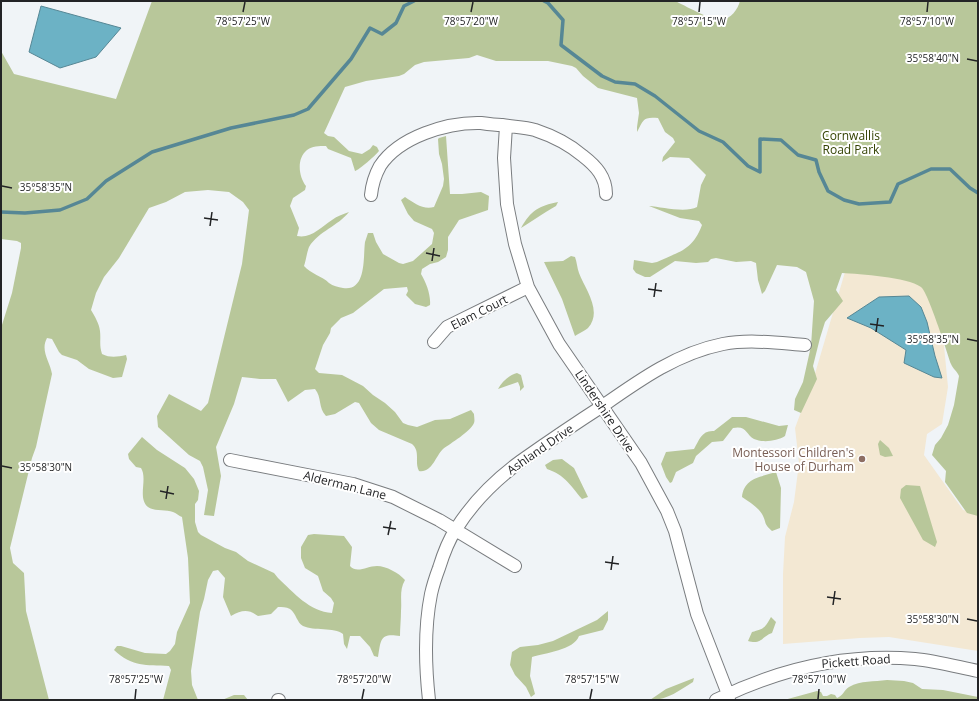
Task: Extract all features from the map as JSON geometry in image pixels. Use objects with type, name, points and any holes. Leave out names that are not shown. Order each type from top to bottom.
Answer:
[{"type":"street","points":[[371,195],[372,185],[380,166],[395,151],[409,142],[438,129],[450,126],[480,123],[524,127],[571,146],[597,168],[604,180],[606,194]]},
{"type":"street","name":"Lindershire Drive","points":[[506,126],[504,158],[507,204],[515,244],[528,287],[559,344],[640,463],[672,520],[697,614],[730,698]]},
{"type":"street","name":"Elam Court","points":[[434,342],[447,328],[528,287]]},
{"type":"street","name":"Ashland Drive","points":[[429,700],[425,651],[426,624],[431,593],[444,551],[455,530],[474,504],[504,474],[651,373],[675,360],[723,344],[768,342],[805,345]]},
{"type":"street","name":"Alderman Lane","points":[[230,460],[353,484],[393,497],[440,520],[515,566]]},
{"type":"street","name":"Pickett Road","points":[[716,700],[730,698],[779,674],[811,665],[876,657],[917,659],[978,671]]},
{"type":"shaded area","name":"Montessori Children's House of Durham","points":[[845,272],[886,273],[922,283],[942,325],[948,387],[942,424],[927,434],[924,455],[963,510],[978,513],[978,651],[889,637],[783,644],[783,574],[785,537],[794,502],[799,463],[795,428],[814,377]]},
{"type":"green space","name":"Cornwallis Road Park","points":[[152,1],[675,1],[717,20],[721,20],[728,18],[734,13],[740,1],[978,1],[978,516],[967,513],[945,482],[946,471],[932,455],[935,445],[941,438],[948,425],[954,405],[959,376],[951,364],[933,310],[921,287],[895,278],[842,273],[836,290],[843,301],[825,322],[813,366],[817,379],[801,413],[794,410],[795,399],[803,382],[811,346],[814,301],[806,272],[797,267],[777,265],[765,291],[762,294],[758,280],[756,263],[751,261],[736,262],[716,258],[711,259],[708,262],[696,263],[675,261],[650,277],[645,277],[636,273],[633,269],[634,260],[652,263],[657,262],[679,252],[694,240],[702,225],[699,221],[680,218],[649,206],[680,210],[687,210],[697,207],[701,185],[706,175],[689,158],[670,157],[662,162],[663,157],[675,142],[673,138],[665,132],[658,118],[649,118],[644,120],[637,132],[639,113],[637,98],[598,88],[583,76],[576,68],[548,61],[496,61],[477,55],[469,58],[424,62],[415,65],[399,76],[366,81],[345,87],[324,133],[328,136],[334,137],[349,151],[362,154],[373,145],[377,147],[379,151],[355,171],[351,158],[328,149],[326,146],[316,146],[307,150],[301,158],[300,163],[300,173],[306,186],[305,190],[293,198],[290,206],[299,228],[297,236],[307,236],[316,232],[336,217],[349,212],[345,217],[313,241],[309,247],[304,266],[332,285],[343,288],[351,288],[360,279],[365,242],[368,233],[373,233],[383,254],[403,264],[413,261],[432,244],[434,233],[432,229],[414,221],[408,214],[401,200],[405,197],[422,207],[434,207],[443,186],[444,179],[439,154],[438,139],[446,136],[450,194],[481,192],[489,196],[488,210],[459,220],[448,237],[448,250],[446,257],[422,269],[421,274],[428,289],[430,305],[426,307],[415,304],[406,295],[408,291],[407,287],[384,289],[353,313],[341,318],[331,328],[330,333],[323,345],[315,369],[319,373],[342,375],[363,386],[395,412],[403,423],[408,425],[417,427],[435,420],[450,419],[471,410],[474,414],[474,422],[472,426],[465,434],[443,449],[427,470],[419,471],[415,447],[412,444],[379,430],[371,423],[359,403],[355,402],[335,414],[326,416],[322,410],[319,395],[315,389],[305,390],[288,402],[276,379],[242,377],[234,404],[216,447],[221,476],[214,516],[204,515],[208,490],[203,467],[200,461],[189,455],[158,427],[157,416],[169,394],[201,411],[208,403],[242,264],[249,210],[243,202],[229,192],[208,190],[185,192],[166,202],[149,208],[119,258],[104,277],[96,293],[91,310],[97,320],[99,328],[102,354],[114,357],[126,355],[127,359],[122,377],[113,378],[89,369],[77,360],[62,355],[52,339],[47,338],[45,343],[45,352],[52,374],[36,447],[10,548],[13,563],[24,573],[26,611],[49,700],[1,700],[1,328],[12,293],[21,243],[1,239],[1,51],[14,74],[116,99]]},
{"type":"green space","points":[[558,202],[556,206],[521,228],[528,217],[536,210],[546,205]]},
{"type":"green space","points":[[571,256],[575,257],[579,273],[591,300],[594,314],[588,328],[575,336],[562,299],[544,262],[563,261]]},
{"type":"green space","points":[[517,373],[521,375],[524,387],[520,391],[518,382],[498,389],[506,379]]},
{"type":"green space","points":[[732,417],[746,417],[779,426],[788,425],[785,436],[766,441],[754,439],[744,429],[738,427],[733,428],[723,441],[712,442],[696,456],[693,463],[676,472],[672,482],[670,483],[661,464],[666,452],[694,449],[699,439],[704,434],[714,431]]},
{"type":"green space","points":[[142,437],[157,450],[185,468],[194,479],[199,491],[198,500],[195,504],[195,522],[198,532],[201,535],[225,548],[236,552],[248,561],[274,573],[296,595],[316,609],[332,613],[334,603],[323,591],[318,576],[305,568],[301,558],[301,547],[308,535],[344,536],[352,547],[350,566],[359,570],[373,566],[381,566],[392,570],[399,575],[405,580],[401,591],[400,636],[389,635],[385,637],[381,642],[378,657],[374,656],[370,647],[360,636],[350,636],[347,649],[344,644],[343,634],[334,630],[303,626],[299,623],[294,613],[287,608],[278,607],[271,614],[258,616],[251,612],[245,611],[238,612],[231,616],[223,597],[225,578],[218,570],[213,571],[208,580],[200,612],[191,671],[192,685],[198,700],[163,700],[171,670],[169,666],[146,665],[133,662],[127,660],[114,650],[117,646],[121,646],[145,653],[166,654],[175,644],[177,632],[190,603],[188,558],[182,517],[174,512],[151,509],[148,507],[143,499],[143,472],[141,468],[136,467],[129,459],[128,454]]},
{"type":"green space","points":[[880,440],[889,448],[893,456],[885,457],[880,455],[878,444]]},
{"type":"green space","points":[[562,459],[574,468],[588,497],[582,499],[563,477],[547,469],[545,465],[553,460]]},
{"type":"green space","points":[[776,472],[781,488],[780,528],[772,531],[766,524],[760,511],[742,497],[743,491],[749,482],[759,477]]},
{"type":"green space","points":[[906,485],[920,486],[937,542],[935,547],[923,540],[900,498],[901,489]]},
{"type":"green space","points":[[608,611],[608,620],[603,630],[579,636],[576,641],[565,648],[532,657],[530,676],[535,694],[531,697],[526,687],[515,675],[510,665],[512,652],[520,647],[538,645],[553,641],[597,620]]},
{"type":"green space","points":[[771,617],[776,622],[772,633],[756,642],[748,641],[752,632],[764,628]]},
{"type":"green space","points":[[694,678],[693,682],[667,697],[650,700],[666,689]]},
{"type":"green space","points":[[887,680],[913,683],[922,689],[943,690],[978,697],[978,700],[784,700],[817,691],[821,692],[823,696],[831,694],[835,695],[837,698],[841,696],[847,688],[854,685],[863,682]]},
{"type":"green space","points":[[234,695],[244,695],[248,700],[222,700]]},
{"type":"water","points":[[41,6],[121,28],[96,57],[60,68],[29,52]]},
{"type":"water","points":[[909,296],[921,307],[927,322],[942,378],[934,377],[904,363],[906,350],[871,328],[847,318],[879,297]]},
{"type":"waterway","points":[[1,212],[25,213],[60,210],[87,199],[106,181],[152,152],[231,128],[294,115],[308,109],[351,59],[370,28],[382,34],[396,23],[404,6],[414,1]]},
{"type":"waterway","points":[[544,1],[548,3],[563,20],[561,45],[602,76],[615,82],[635,84],[655,96],[699,131],[723,142],[748,166],[760,172],[760,139],[781,140],[798,155],[816,160],[819,172],[828,191],[844,200],[859,204],[890,202],[898,184],[931,169],[950,169],[970,188],[978,193]]},
{"type":"place","name":"Montessori Children's House of Durham","points":[[862,459]]}]
